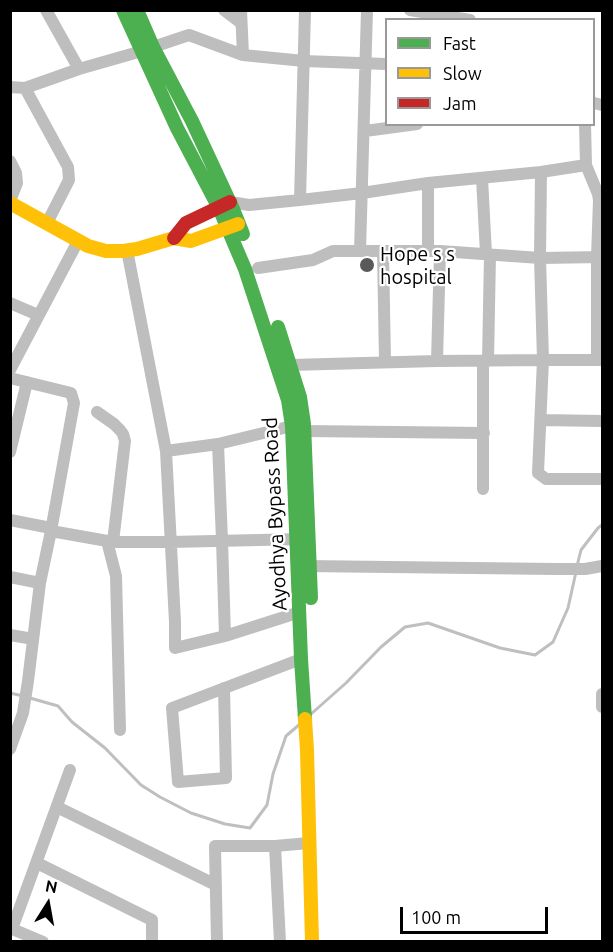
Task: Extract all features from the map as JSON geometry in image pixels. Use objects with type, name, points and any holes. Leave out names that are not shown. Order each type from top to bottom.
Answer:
[{"type":"main road","name":"Ayodhya Bypass Road","points":[[123,10],[192,121],[233,226],[258,268],[285,367]]},
{"type":"main road","name":"Ayodhya Bypass Road","points":[[137,10],[148,49]]},
{"type":"main road","points":[[10,202],[78,241],[99,250],[137,249],[174,238],[191,241],[233,226]]},
{"type":"main road","points":[[174,238],[186,223],[224,205]]},
{"type":"main road","name":"Ayodhya Bypass Road","points":[[233,226],[245,269],[285,367],[300,397],[298,429],[308,681],[324,942]]},
{"type":"main road","name":"Ayodhya Bypass Road","points":[[304,566],[300,612],[302,659],[308,681]]},
{"type":"main road","name":"Ayodhya Bypass Road","points":[[312,748],[309,843],[312,942]]},
{"type":"street","points":[[46,10],[80,69]]},
{"type":"street","points":[[224,10],[241,16],[243,55]]},
{"type":"street","points":[[300,200],[305,10]]},
{"type":"street","points":[[360,251],[367,10]]},
{"type":"street","points":[[410,10],[458,18]]},
{"type":"street","points":[[10,87],[25,88],[189,36],[243,55],[304,61],[385,64]]},
{"type":"street","points":[[25,88],[68,167],[69,180],[47,223]]},
{"type":"street","points":[[365,131],[402,126]]},
{"type":"street","points":[[285,367],[385,362],[600,360],[598,184],[586,165],[585,126]]},
{"type":"street","points":[[10,161],[16,173],[17,183],[10,202]]},
{"type":"street","points":[[224,205],[300,200],[586,165]]},
{"type":"street","points":[[541,172],[540,258],[543,360],[538,473],[546,479],[603,479]]},
{"type":"street","points":[[482,178],[488,254],[483,489]]},
{"type":"street","points":[[428,183],[434,251],[437,361]]},
{"type":"street","points":[[233,226],[249,205]]},
{"type":"street","points":[[10,370],[78,241]]},
{"type":"street","points":[[127,250],[166,451],[175,648],[225,636],[300,612]]},
{"type":"street","points":[[258,268],[313,260],[333,251],[434,251],[540,258],[600,257]]},
{"type":"street","points":[[383,251],[385,362]]},
{"type":"street","points":[[10,303],[38,315]]},
{"type":"street","points":[[10,378],[71,393],[74,403],[40,583],[23,713],[10,748]]},
{"type":"street","points":[[11,443],[27,382]]},
{"type":"street","points":[[97,412],[120,430],[125,441],[110,541],[116,576],[120,730]]},
{"type":"street","points":[[541,420],[603,422]]},
{"type":"street","points":[[166,451],[298,429],[484,433]]},
{"type":"street","points":[[218,444],[225,636]]},
{"type":"street","points":[[10,520],[110,541],[303,539]]},
{"type":"street","points":[[304,566],[556,569],[603,567]]},
{"type":"street","points":[[10,577],[40,583]]},
{"type":"street","points":[[10,635],[33,639]]},
{"type":"street","points":[[224,688],[226,778],[178,782],[172,708],[224,688],[302,659]]},
{"type":"street","points":[[602,707],[603,694]]},
{"type":"street","points":[[44,942],[11,928],[70,770]]},
{"type":"street","points":[[57,807],[216,885]]},
{"type":"street","points":[[217,942],[215,846],[275,846],[309,843]]},
{"type":"street","points":[[275,846],[280,942]]},
{"type":"street","points":[[37,863],[152,920],[152,942]]},
{"type":"waterway","points":[[577,566],[581,550],[602,525]]},
{"type":"waterway","points":[[311,714],[405,627],[428,623],[500,648],[535,655],[553,642],[568,608],[576,572]]},
{"type":"waterway","points":[[10,693],[23,696]]},
{"type":"waterway","points":[[30,698],[58,706],[72,722],[105,748],[141,785],[160,797],[191,813],[225,824],[250,828],[267,805],[273,774],[286,736],[300,724]]},
{"type":"traffic: fast","points":[[123,10],[177,128],[219,208],[245,269],[288,400],[292,426],[305,719]]},
{"type":"traffic: fast","points":[[137,10],[153,47],[192,121],[243,234]]},
{"type":"traffic: fast","points":[[278,327],[300,397],[304,424],[311,598]]},
{"type":"traffic: slow","points":[[10,203],[88,246],[106,251],[137,249],[174,238],[191,241],[238,224]]},
{"type":"traffic: slow","points":[[305,719],[312,942]]},
{"type":"traffic: jam","points":[[174,238],[186,223],[230,202]]},
{"type":"place","name":"Hope s s hospital","points":[[367,265]]}]
